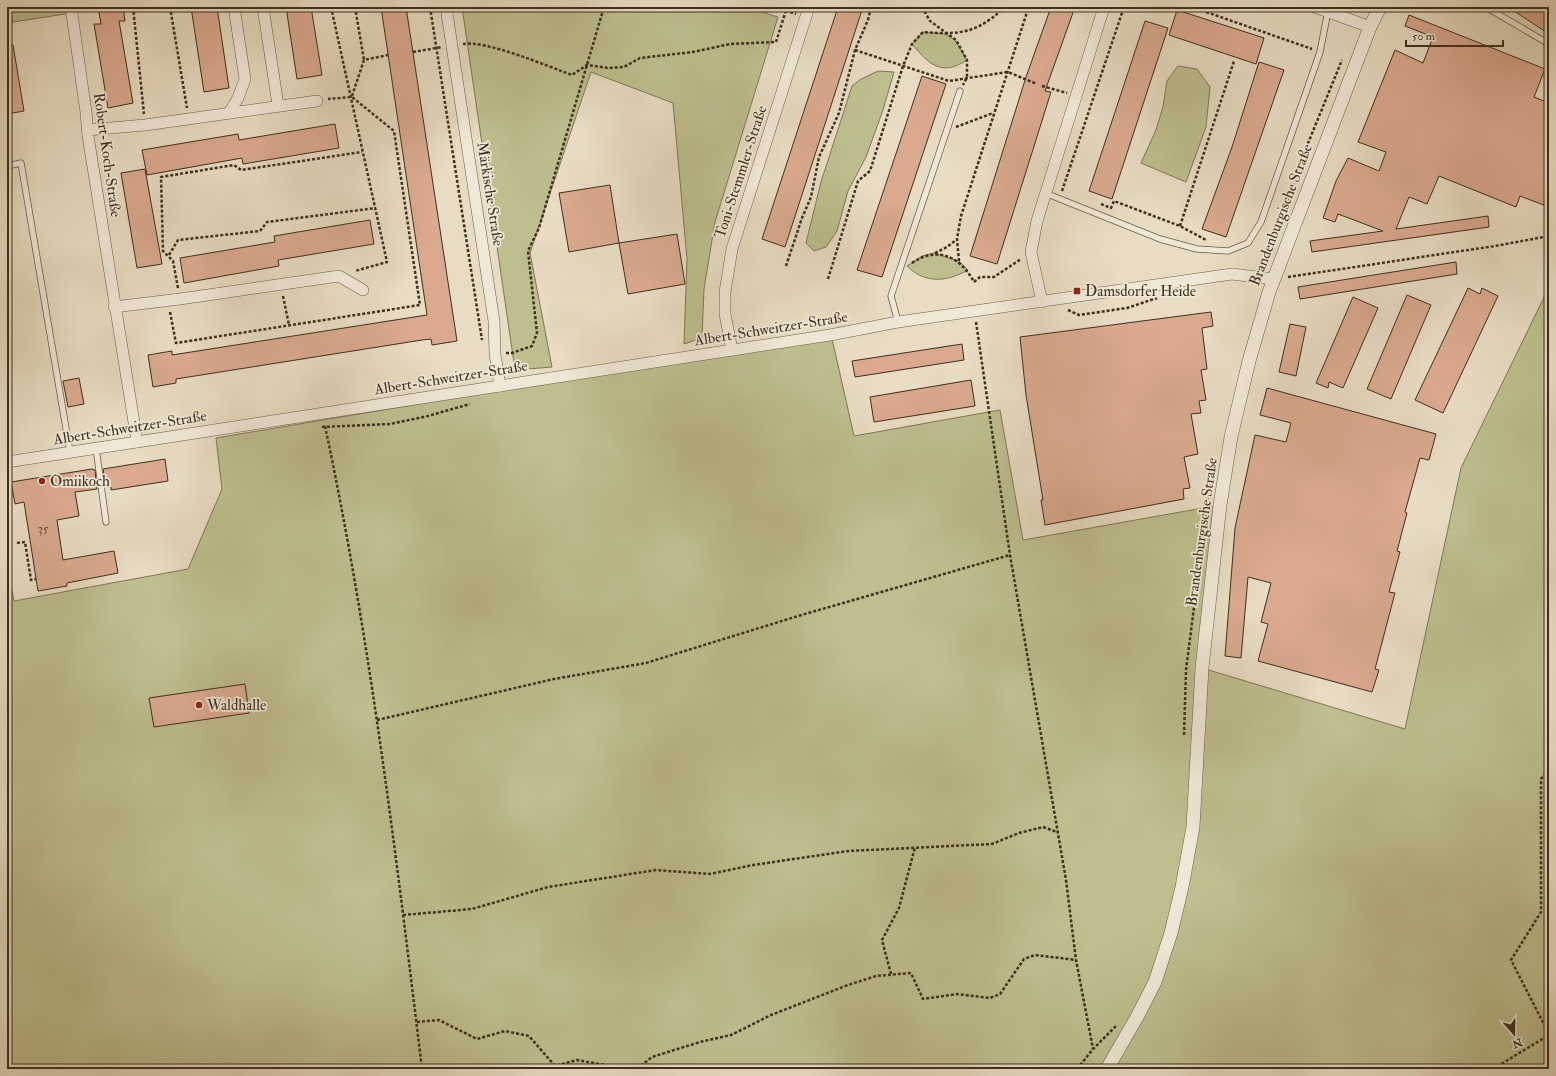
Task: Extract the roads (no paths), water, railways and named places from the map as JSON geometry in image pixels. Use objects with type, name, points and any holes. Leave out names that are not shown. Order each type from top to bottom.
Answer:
[{"type":"street","name":"Robert-Koch-Straße","points":[[71,7],[86,112],[87,130],[114,306],[138,441]]},
{"type":"street","points":[[229,112],[238,98],[245,78],[234,7]]},
{"type":"street","points":[[263,7],[278,105]]},
{"type":"street","name":"Märkische Straße","points":[[446,7],[494,321],[495,354],[500,386]]},
{"type":"street","points":[[1042,302],[1031,252],[1037,221],[1044,193],[1104,7]]},
{"type":"street","points":[[1315,7],[1329,10],[1370,27]]},
{"type":"street","name":"Brandenburgische Straße","points":[[1107,1069],[1155,982],[1171,934],[1182,887],[1193,827],[1202,668],[1220,505],[1231,437],[1247,367],[1273,279],[1370,27],[1380,7]]},
{"type":"street","name":"Toni-Stemmler-Straße","points":[[732,350],[725,314],[725,300],[732,249],[808,12]]},
{"type":"street","points":[[87,130],[145,125],[317,100]]},
{"type":"street","name":"Albert-Schweitzer-Straße","points":[[7,462],[732,350],[898,322],[1232,274],[1273,279]]},
{"type":"street","points":[[114,306],[180,299],[339,276],[363,290]]},
{"type":"lane","points":[[1486,7],[1549,44]]},
{"type":"lane","name":"Brandenburgische Straße","points":[[1044,193],[1160,239],[1197,249],[1228,251],[1248,243],[1261,222],[1320,52],[1329,10]]},
{"type":"lane","points":[[898,322],[891,296],[960,91]]},
{"type":"lane","points":[[7,166],[21,163],[70,452]]},
{"type":"lane","points":[[96,448],[106,522]]},
{"type":"place","name":"Damsdorfer Heide","points":[[1077,291]]},
{"type":"place","name":"Omiikoch","points":[[42,481]]},
{"type":"place","name":"Waldhalle","points":[[199,705]]}]
